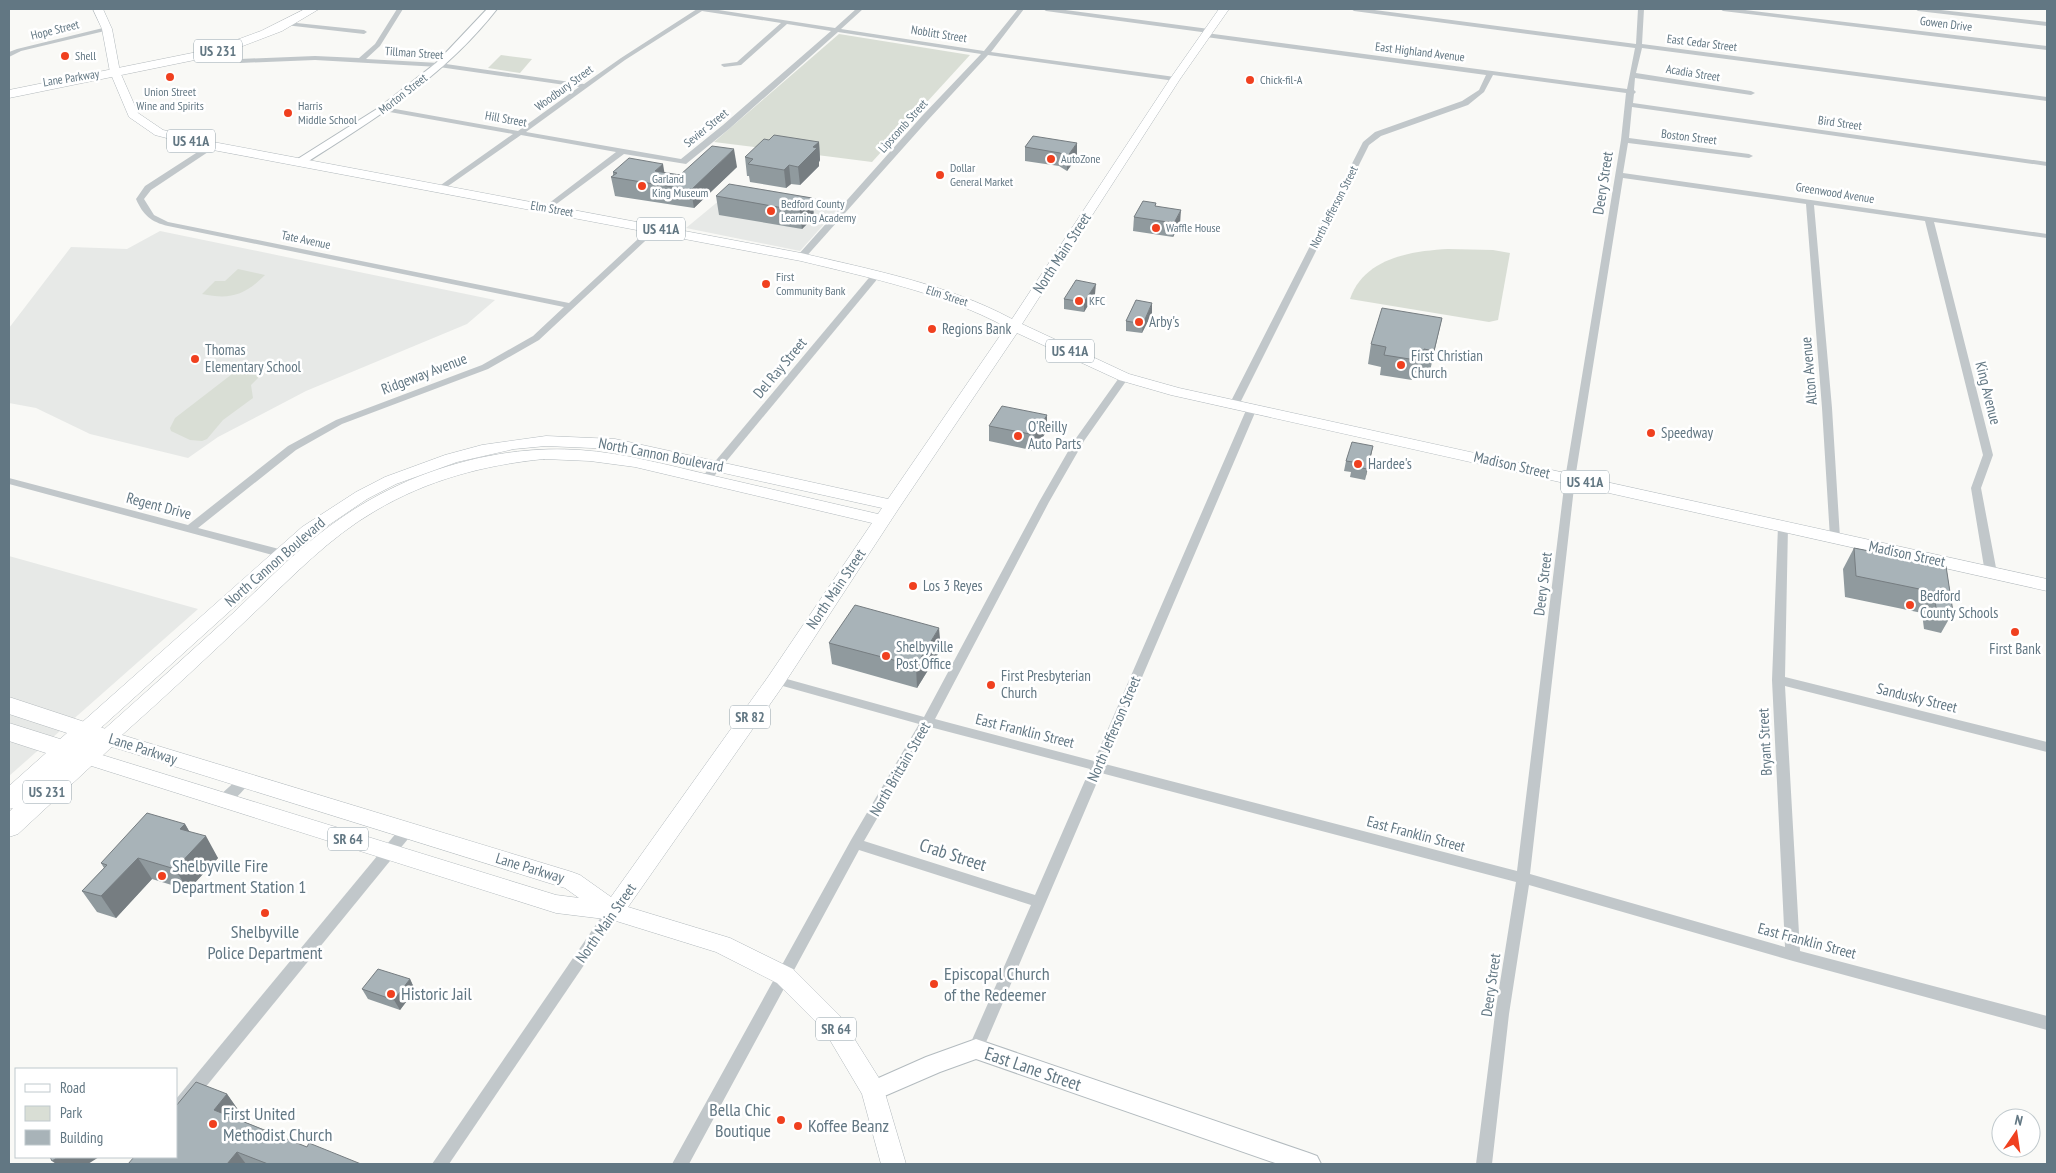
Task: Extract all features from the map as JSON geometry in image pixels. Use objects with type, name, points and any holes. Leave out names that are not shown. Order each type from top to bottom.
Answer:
[{"type":"highway","name":"US 231","points":[[115,72],[214,52],[244,43],[287,24],[313,9]]},
{"type":"highway","name":"Lane Parkway","points":[[9,89],[47,81],[115,72]]},
{"type":"highway","name":"Lane Parkway","points":[[9,94],[115,72]]},
{"type":"highway","name":"Lane Parkway","points":[[9,705],[96,734]]},
{"type":"highway","name":"Lane Parkway","points":[[9,732],[75,753]]},
{"type":"highway","name":"North Cannon Boulevard","points":[[9,827],[75,753],[96,734]]},
{"type":"highway","name":"North Cannon Boulevard","points":[[9,800],[75,753]]},
{"type":"main road","name":"US 41A","points":[[98,9],[107,29],[115,72]]},
{"type":"main road","name":"North Main Street","points":[[613,911],[776,680],[1014,326],[1175,79],[1224,9]]},
{"type":"main road","name":"Elm Street","points":[[115,72],[133,115],[159,133],[213,146],[801,257],[876,275],[981,308],[1014,326]]},
{"type":"main road","name":"Madison Street","points":[[1014,326],[1124,377],[1176,392],[2047,585]]},
{"type":"main road","name":"North Cannon Boulevard","points":[[96,734],[282,554],[322,521],[380,485],[449,460],[488,449],[544,441],[625,445],[719,465],[887,513]]},
{"type":"main road","name":"North Cannon Boulevard","points":[[96,734],[346,522],[371,506],[416,484],[458,469],[492,461],[544,454],[595,456],[635,462],[706,479],[887,513]]},
{"type":"main road","name":"Lane Parkway","points":[[96,734],[572,881],[613,911]]},
{"type":"main road","name":"Lane Parkway","points":[[75,753],[556,904],[613,911]]},
{"type":"main road","name":"SR 64","points":[[613,911],[722,945],[786,976],[832,1023],[873,1091],[892,1164]]},
{"type":"street","points":[[360,60],[378,45],[400,9]]},
{"type":"street","name":"Morton Street","points":[[300,162],[384,109],[439,66],[492,9]]},
{"type":"street","name":"Noblitt Street","points":[[701,9],[986,53],[1175,79]]},
{"type":"street","name":"Woodbury Street","points":[[441,188],[522,133],[624,59],[701,9]]},
{"type":"street","name":"Sevier Street","points":[[623,151],[683,162],[726,127],[860,9]]},
{"type":"street","name":"Lipscomb Street","points":[[801,257],[925,118],[986,53],[1021,9]]},
{"type":"street","name":"East Highland Avenue","points":[[1046,9],[1632,92]]},
{"type":"street","name":"East Cedar Street","points":[[1354,9],[2047,99]]},
{"type":"street","name":"Deery Street","points":[[1484,1164],[1502,1014],[1522,878],[1570,479],[1625,140],[1632,92],[1632,74],[1639,46],[1642,9]]},
{"type":"street","name":"Gowen Drive","points":[[1723,9],[2047,48]]},
{"type":"street","points":[[1918,9],[2047,24]]},
{"type":"street","points":[[724,64],[739,64],[786,22]]},
{"type":"street","points":[[287,24],[364,32]]},
{"type":"street","name":"Hope Street","points":[[9,55],[19,50],[107,29]]},
{"type":"street","points":[[9,48],[19,50]]},
{"type":"street","name":"Tillman Street","points":[[240,61],[315,58],[360,60],[439,66],[586,86]]},
{"type":"street","name":"North Jefferson Street","points":[[1234,404],[1366,144],[1378,134],[1465,103],[1482,91],[1491,72]]},
{"type":"street","name":"Acadia Street","points":[[1632,74],[1750,93]]},
{"type":"street","name":"Bird Street","points":[[1630,105],[2047,164]]},
{"type":"street","name":"Hill Street","points":[[384,109],[623,151]]},
{"type":"street","name":"Boston Street","points":[[1625,140],[1749,156]]},
{"type":"street","name":"Tate Avenue","points":[[213,146],[148,188],[140,199],[145,214],[156,221],[183,227],[570,306]]},
{"type":"street","points":[[547,209],[623,151]]},
{"type":"street","name":"Greenwood Avenue","points":[[1619,175],[2047,236]]},
{"type":"street","name":"Alton Avenue","points":[[1810,202],[1827,408],[1835,538]]},
{"type":"street","name":"King Avenue","points":[[1929,220],[1988,455],[1976,488],[1991,573]]},
{"type":"street","name":"Ridgeway Avenue","points":[[190,529],[292,448],[339,422],[486,367],[536,338],[655,228]]},
{"type":"street","name":"Del Ray Street","points":[[706,479],[876,275]]},
{"type":"street","name":"North Brittain Street","points":[[680,1164],[786,976],[856,844],[927,722],[1044,502],[1079,441],[1124,377]]},
{"type":"street","name":"North Jefferson Street","points":[[976,1049],[1252,408]]},
{"type":"street","name":"Regent Drive","points":[[9,482],[302,560]]},
{"type":"street","name":"Bryant Street","points":[[1783,526],[1778,680],[1793,955]]},
{"type":"street","name":"East Franklin Street","points":[[776,680],[927,722],[1522,878],[1793,955],[2047,1023]]},
{"type":"street","name":"Sandusky Street","points":[[1778,680],[2047,747]]},
{"type":"street","points":[[224,800],[244,781]]},
{"type":"street","points":[[178,1109],[407,830]]},
{"type":"street","name":"Crab Street","points":[[856,844],[1039,902]]},
{"type":"street","name":"North Main Street","points":[[440,1164],[613,911]]},
{"type":"street","name":"East Lane Street","points":[[873,1091],[934,1064],[976,1049],[1309,1164]]},
{"type":"shaded area","name":"Bedford County Learning Academy","points":[[738,185],[843,203],[800,251],[686,228]]},
{"type":"shaded area","name":"Thomas Elementary School","points":[[160,231],[495,300],[467,324],[306,391],[218,437],[188,458],[90,434],[36,408],[9,403],[9,328],[71,247],[127,249]]},
{"type":"shaded area","points":[[9,556],[198,609],[9,776]]},
{"type":"green space","points":[[839,34],[970,55],[872,162],[714,142]]},
{"type":"green space","points":[[501,55],[532,59],[520,73],[488,68]]},
{"type":"green space","points":[[1448,249],[1493,250],[1510,253],[1498,320],[1489,322],[1350,299],[1357,285],[1366,274],[1390,259],[1419,252]]},
{"type":"green space","points":[[238,269],[265,275],[251,287],[237,294],[212,296],[202,294],[215,281],[225,281]]},
{"type":"green space","points":[[236,371],[259,375],[251,385],[253,398],[223,420],[207,439],[202,441],[190,440],[171,431],[170,428],[175,418]]},
{"type":"building","points":[[774,135],[819,142],[813,147],[817,148],[798,167],[789,165],[784,170],[748,164],[753,159],[745,157],[764,139],[769,140]]},
{"type":"building","points":[[1033,136],[1077,143],[1067,157],[1060,153],[1025,147]]},
{"type":"building","points":[[712,146],[734,149],[691,190],[611,177],[617,173],[613,172],[629,158],[663,164],[655,171],[680,175]]},
{"type":"building","points":[[729,184],[812,198],[800,211],[716,196]]},
{"type":"building","points":[[1143,201],[1156,203],[1155,206],[1181,210],[1174,223],[1134,217]]},
{"type":"building","points":[[1076,280],[1096,284],[1084,302],[1064,299]]},
{"type":"building","points":[[1136,300],[1152,303],[1143,324],[1126,321]]},
{"type":"building","points":[[1382,308],[1442,318],[1434,351],[1424,349],[1423,353],[1418,352],[1416,360],[1384,355],[1386,347],[1371,344]]},
{"type":"building","points":[[1002,406],[1047,415],[1035,435],[989,426]]},
{"type":"building","points":[[1352,442],[1373,446],[1367,469],[1352,466],[1353,462],[1346,461]]},
{"type":"building","points":[[1854,548],[1946,566],[1953,612],[1936,608],[1934,592],[1856,576]]},
{"type":"building","points":[[855,605],[939,628],[916,666],[829,643]]},
{"type":"building","points":[[147,813],[185,824],[180,829],[206,836],[175,869],[138,858],[101,896],[82,891],[107,865],[101,863]]},
{"type":"building","points":[[378,969],[410,979],[394,1000],[362,989]]},
{"type":"building","points":[[196,1082],[227,1094],[214,1110],[307,1147],[309,1143],[361,1164],[268,1164],[237,1152],[227,1164],[128,1164],[133,1158],[178,1158],[178,1104]]},
{"type":"place","name":"Shell","points":[[65,56]]},
{"type":"place","name":"Union Street Wine and Spirits","points":[[170,77]]},
{"type":"place","name":"Chick-fil-A","points":[[1250,80]]},
{"type":"place","name":"Harris Middle School","points":[[288,113]]},
{"type":"place","name":"AutoZone","points":[[1051,159]]},
{"type":"place","name":"Dollar General Market","points":[[940,175]]},
{"type":"place","name":"Garland King Museum","points":[[642,186]]},
{"type":"place","name":"Bedford County Learning Academy","points":[[771,211]]},
{"type":"place","name":"Waffle House","points":[[1156,228]]},
{"type":"place","name":"First Community Bank","points":[[766,284]]},
{"type":"place","name":"KFC","points":[[1079,301]]},
{"type":"place","name":"Arby's","points":[[1139,322]]},
{"type":"place","name":"Regions Bank","points":[[932,329]]},
{"type":"place","name":"Thomas Elementary School","points":[[195,359]]},
{"type":"place","name":"First Christian Church","points":[[1401,365]]},
{"type":"place","name":"Speedway","points":[[1651,433]]},
{"type":"place","name":"O'Reilly Auto Parts","points":[[1018,436]]},
{"type":"place","name":"Hardee's","points":[[1358,464]]},
{"type":"place","name":"Los 3 Reyes","points":[[913,586]]},
{"type":"place","name":"Bedford County Schools","points":[[1910,605]]},
{"type":"place","name":"First Bank","points":[[2015,632]]},
{"type":"place","name":"Shelbyville Post Office","points":[[886,656]]},
{"type":"place","name":"First Presbyterian Church","points":[[991,685]]},
{"type":"place","name":"Shelbyville Fire Department Station 1","points":[[162,876]]},
{"type":"place","name":"Shelbyville Police Department","points":[[265,913]]},
{"type":"place","name":"Episcopal Church of the Redeemer","points":[[934,984]]},
{"type":"place","name":"Historic Jail","points":[[391,994]]},
{"type":"place","name":"Bella Chic Boutique","points":[[781,1120]]},
{"type":"place","name":"First United Methodist Church","points":[[213,1124]]},
{"type":"place","name":"Koffee Beanz","points":[[798,1126]]}]
